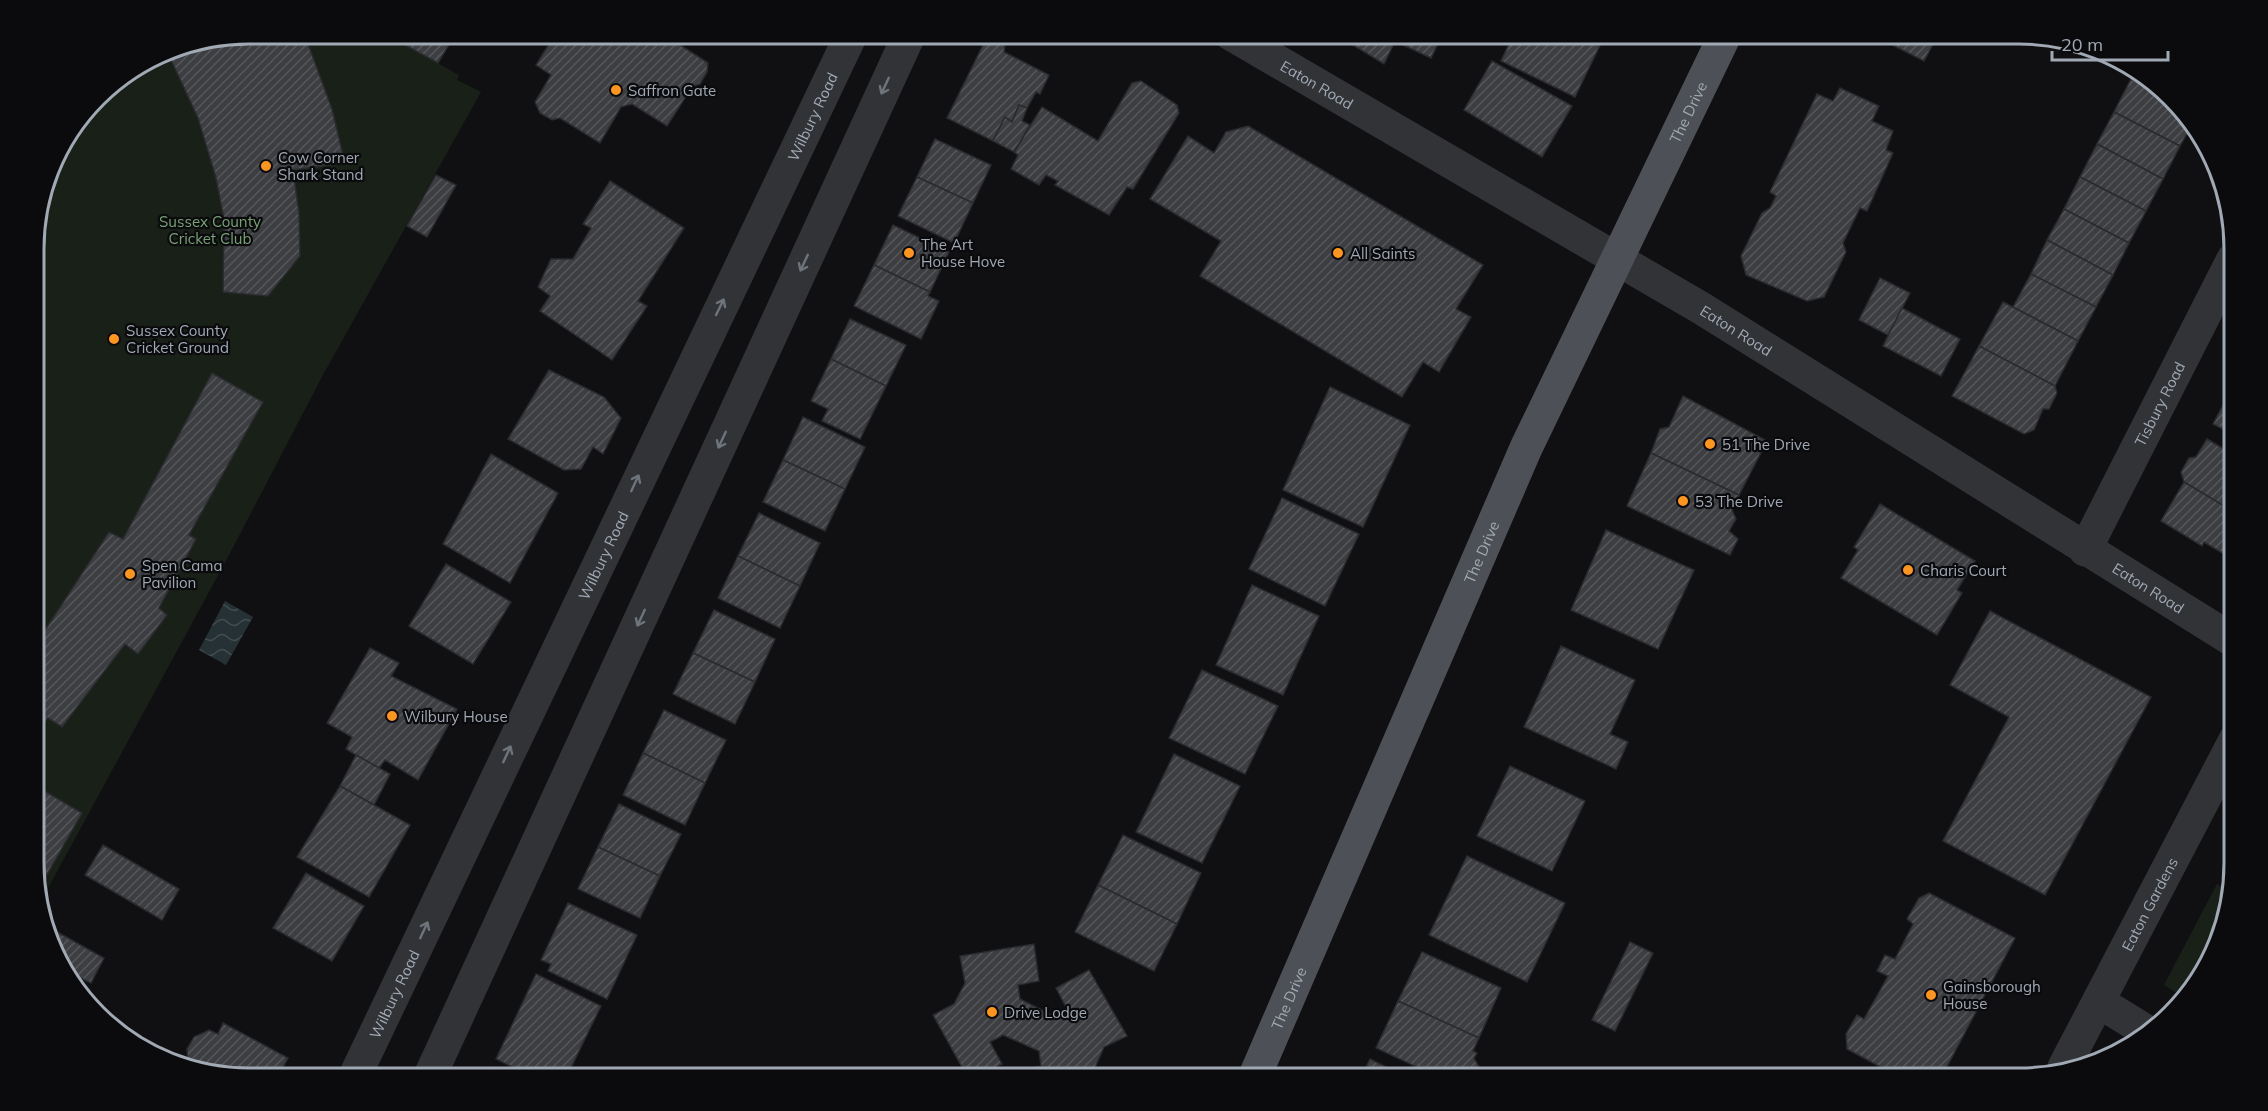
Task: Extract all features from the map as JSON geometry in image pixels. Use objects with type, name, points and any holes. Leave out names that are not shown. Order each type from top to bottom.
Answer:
[{"type":"main road","name":"The Drive","points":[[1259,1067],[1526,448],[1721,44]]},
{"type":"street","name":"Wilbury Road","points":[[359,1068],[847,44]]},
{"type":"street","points":[[434,1068],[905,44]]},
{"type":"street","name":"Eaton Road","points":[[1252,44],[1617,258],[2224,635]]},
{"type":"street","name":"Tisbury Road","points":[[2085,550],[2224,277]]},
{"type":"street","name":"Eaton Gardens","points":[[2066,1062],[2224,761]]},
{"type":"street","points":[[2098,1002],[2141,1028]]},
{"type":"green space","name":"Sussex County Cricket Club","points":[[235,44],[403,44],[459,75],[457,80],[481,92],[324,373],[228,557],[46,893],[44,235],[50,195],[59,170],[71,146],[103,103],[135,78],[170,59],[208,47]]},
{"type":"green space","points":[[2217,884],[2223,887],[2214,929],[2190,976],[2177,993],[2164,985]]},
{"type":"water","points":[[225,601],[253,617],[226,665],[199,650]]},
{"type":"building","name":"Cow Corner Shark Stand","points":[[235,44],[308,44],[332,109],[345,163],[293,170],[299,213],[300,256],[268,296],[223,292],[224,219],[216,178],[198,118],[171,59],[208,47]]},
{"type":"building","points":[[403,44],[449,44],[438,63]]},
{"type":"building","name":"Saffron Gate","points":[[549,44],[681,44],[708,63],[707,72],[700,84],[692,87],[667,126],[632,104],[621,107],[600,143],[560,118],[552,120],[540,113],[535,102],[551,75],[536,65]]},
{"type":"building","points":[[984,44],[1005,45],[1004,52],[1049,75],[1040,94],[1036,92],[1027,108],[1019,105],[1012,122],[1005,117],[993,141],[947,118]]},
{"type":"building","points":[[1351,44],[1394,44],[1384,64]]},
{"type":"building","points":[[1401,44],[1438,44],[1431,58]]},
{"type":"building","points":[[1509,44],[1601,44],[1575,97],[1501,61]]},
{"type":"building","points":[[1891,44],[1933,44],[1924,61]]},
{"type":"building","points":[[1492,61],[1572,106],[1542,157],[1464,110]]},
{"type":"building","points":[[2131,79],[2143,85],[2165,103],[2188,132],[2180,146],[2114,112]]},
{"type":"building","points":[[1141,81],[1177,105],[1179,113],[1133,189],[1127,187],[1109,215],[1055,185],[1058,181],[1046,175],[1039,185],[1011,169],[1018,155],[1014,152],[1042,107],[1098,141],[1132,83]]},
{"type":"building","points":[[1840,88],[1879,106],[1872,121],[1893,131],[1886,150],[1893,153],[1867,211],[1860,208],[1843,243],[1846,252],[1824,297],[1807,301],[1746,275],[1741,256],[1762,213],[1770,208],[1776,196],[1770,192],[1817,94],[1833,101]]},
{"type":"building","points":[[1019,105],[1027,108],[1022,121],[1030,125],[1014,152],[993,141],[1005,117],[1012,122]]},
{"type":"building","points":[[2114,112],[2180,146],[2163,179],[2097,144]]},
{"type":"building","name":"All Saints","points":[[1248,126],[1483,265],[1456,309],[1471,317],[1439,372],[1423,362],[1402,397],[1200,276],[1221,241],[1150,199],[1188,136],[1214,153],[1226,132]]},
{"type":"building","points":[[935,139],[991,165],[973,203],[917,177]]},
{"type":"building","points":[[2097,144],[2163,179],[2146,211],[2080,177]]},
{"type":"building","points":[[436,175],[456,185],[427,237],[407,226]]},
{"type":"building","points":[[917,177],[973,203],[954,243],[898,216]]},
{"type":"building","points":[[2080,177],[2146,211],[2129,243],[2064,209]]},
{"type":"building","points":[[610,181],[684,228],[638,301],[647,306],[612,360],[540,311],[550,296],[538,287],[551,259],[573,259],[591,228],[583,224]]},
{"type":"building","points":[[2064,209],[2129,243],[2113,275],[2047,240]]},
{"type":"building","points":[[893,225],[949,252],[930,292],[874,265]]},
{"type":"building","points":[[2047,240],[2113,275],[2096,307],[2031,274]]},
{"type":"building","points":[[874,265],[930,292],[928,296],[939,301],[921,339],[854,306]]},
{"type":"building","points":[[2031,274],[2096,307],[2078,341],[2013,307]]},
{"type":"building","points":[[1880,278],[1910,293],[1888,335],[1859,320]]},
{"type":"building","points":[[2003,302],[2078,341],[2055,386],[1979,346]]},
{"type":"building","points":[[1902,308],[1960,339],[1941,376],[1883,346]]},
{"type":"building","points":[[850,319],[906,345],[886,386],[831,359]]},
{"type":"building","points":[[1979,346],[2055,386],[2057,393],[2049,409],[2043,409],[2034,430],[2024,434],[1952,396]]},
{"type":"building","points":[[831,359],[886,386],[860,439],[822,421],[828,409],[811,401]]},
{"type":"building","points":[[549,370],[604,397],[621,418],[603,454],[593,447],[581,469],[564,470],[508,439]]},
{"type":"building","name":"Spen Cama Pavilion","points":[[212,373],[263,402],[189,535],[196,539],[159,608],[167,615],[138,654],[125,644],[62,727],[48,718],[44,723],[44,632],[109,532],[123,539]]},
{"type":"building","points":[[1330,387],[1410,425],[1363,527],[1283,490]]},
{"type":"building","name":"51 The Drive","points":[[1683,396],[1767,441],[1739,495],[1651,453],[1660,429],[1669,427]]},
{"type":"building","points":[[2224,404],[2224,430],[2213,424]]},
{"type":"building","points":[[803,417],[865,447],[845,489],[783,460]]},
{"type":"building","points":[[2207,439],[2224,449],[2224,506],[2184,482],[2181,472],[2189,458],[2196,457]]},
{"type":"building","name":"53 The Drive","points":[[1651,453],[1739,495],[1732,510],[1736,519],[1729,531],[1738,539],[1730,555],[1627,506]]},
{"type":"building","points":[[491,454],[558,493],[510,583],[443,544]]},
{"type":"building","points":[[783,460],[845,489],[825,531],[763,502]]},
{"type":"building","points":[[2184,482],[2224,506],[2224,554],[2204,542],[2202,546],[2161,521]]},
{"type":"building","points":[[1282,498],[1359,534],[1325,606],[1249,569]]},
{"type":"building","name":"Charis Court","points":[[1880,504],[1975,561],[1957,590],[1962,593],[1937,635],[1841,578],[1858,550],[1854,547]]},
{"type":"building","points":[[759,513],[820,543],[800,586],[738,556]]},
{"type":"building","points":[[1606,530],[1694,570],[1658,649],[1571,610]]},
{"type":"building","points":[[738,556],[800,586],[780,628],[718,598]]},
{"type":"building","points":[[446,564],[511,602],[473,664],[409,626]]},
{"type":"building","points":[[1252,585],[1319,616],[1283,695],[1216,665]]},
{"type":"building","points":[[714,610],[775,639],[755,682],[693,653]]},
{"type":"building","points":[[1990,611],[2151,697],[2045,895],[1943,841],[2009,717],[1950,685]]},
{"type":"building","points":[[1561,646],[1635,680],[1610,734],[1628,742],[1616,769],[1524,727]]},
{"type":"building","name":"Wilbury House","points":[[370,648],[399,663],[391,676],[457,709],[418,780],[385,760],[379,768],[346,749],[352,737],[327,723]]},
{"type":"building","points":[[693,653],[755,682],[735,724],[673,694]]},
{"type":"building","points":[[1202,670],[1278,706],[1245,774],[1169,738]]},
{"type":"building","points":[[664,710],[726,740],[705,783],[643,753]]},
{"type":"building","points":[[643,753],[705,783],[685,825],[623,795]]},
{"type":"building","points":[[1174,754],[1240,786],[1202,863],[1136,832]]},
{"type":"building","points":[[356,755],[390,774],[374,805],[340,786]]},
{"type":"building","points":[[1510,766],[1585,801],[1552,871],[1477,836]]},
{"type":"building","points":[[340,786],[410,825],[369,897],[297,857]]},
{"type":"building","points":[[44,791],[82,813],[45,879]]},
{"type":"building","points":[[619,804],[681,834],[660,876],[598,847]]},
{"type":"building","points":[[1123,835],[1201,873],[1177,924],[1098,885]]},
{"type":"building","points":[[103,845],[179,889],[162,920],[85,875]]},
{"type":"building","points":[[598,847],[660,876],[640,918],[578,889]]},
{"type":"building","points":[[1467,856],[1565,903],[1527,982],[1429,935]]},
{"type":"building","points":[[306,873],[364,906],[332,961],[273,928]]},
{"type":"building","points":[[1098,885],[1177,924],[1154,971],[1075,932]]},
{"type":"building","name":"Gainsborough House","points":[[1929,893],[2015,938],[1947,1067],[1881,1067],[1847,1049],[1846,1034],[1857,1015],[1864,1019],[1888,976],[1877,971],[1885,955],[1895,959],[1913,924],[1907,919],[1919,898]]},
{"type":"building","points":[[568,903],[637,935],[607,999],[548,971],[551,964],[541,960]]},
{"type":"building","points":[[55,931],[104,958],[91,983],[78,976]]},
{"type":"building","points":[[1630,942],[1653,953],[1615,1031],[1592,1020]]},
{"type":"building","name":"Drive Lodge","points":[[1034,944],[1039,981],[1018,985],[1020,999],[1055,1017],[1067,1009],[1056,988],[1089,970],[1127,1036],[1104,1047],[1095,1068],[1034,1068],[1041,1066],[1039,1051],[1003,1035],[990,1042],[1002,1064],[995,1068],[962,1068],[933,1015],[954,1004],[965,983],[960,956]]},
{"type":"building","points":[[1422,952],[1501,988],[1479,1038],[1398,1001]]},
{"type":"building","points":[[536,974],[601,1006],[571,1068],[514,1068],[496,1059]]},
{"type":"building","points":[[1398,1001],[1479,1038],[1473,1051],[1477,1053],[1474,1058],[1479,1067],[1417,1067],[1376,1048]]},
{"type":"building","points":[[223,1023],[288,1058],[283,1068],[222,1066],[188,1058],[187,1049],[194,1037],[209,1030],[218,1034]]},
{"type":"building","points":[[1370,1059],[1387,1067],[1366,1067]]},
{"type":"place","name":"Saffron Gate","points":[[616,90]]},
{"type":"place","name":"Cow Corner Shark Stand","points":[[266,166]]},
{"type":"place","name":"The Art House Hove","points":[[909,253]]},
{"type":"place","name":"All Saints","points":[[1338,253]]},
{"type":"place","name":"Sussex County Cricket Ground","points":[[114,339]]},
{"type":"place","name":"51 The Drive","points":[[1710,444]]},
{"type":"place","name":"53 The Drive","points":[[1683,501]]},
{"type":"place","name":"Charis Court","points":[[1908,570]]},
{"type":"place","name":"Spen Cama Pavilion","points":[[130,574]]},
{"type":"place","name":"Wilbury House","points":[[392,716]]},
{"type":"place","name":"Gainsborough House","points":[[1931,995]]},
{"type":"place","name":"Drive Lodge","points":[[992,1012]]}]
